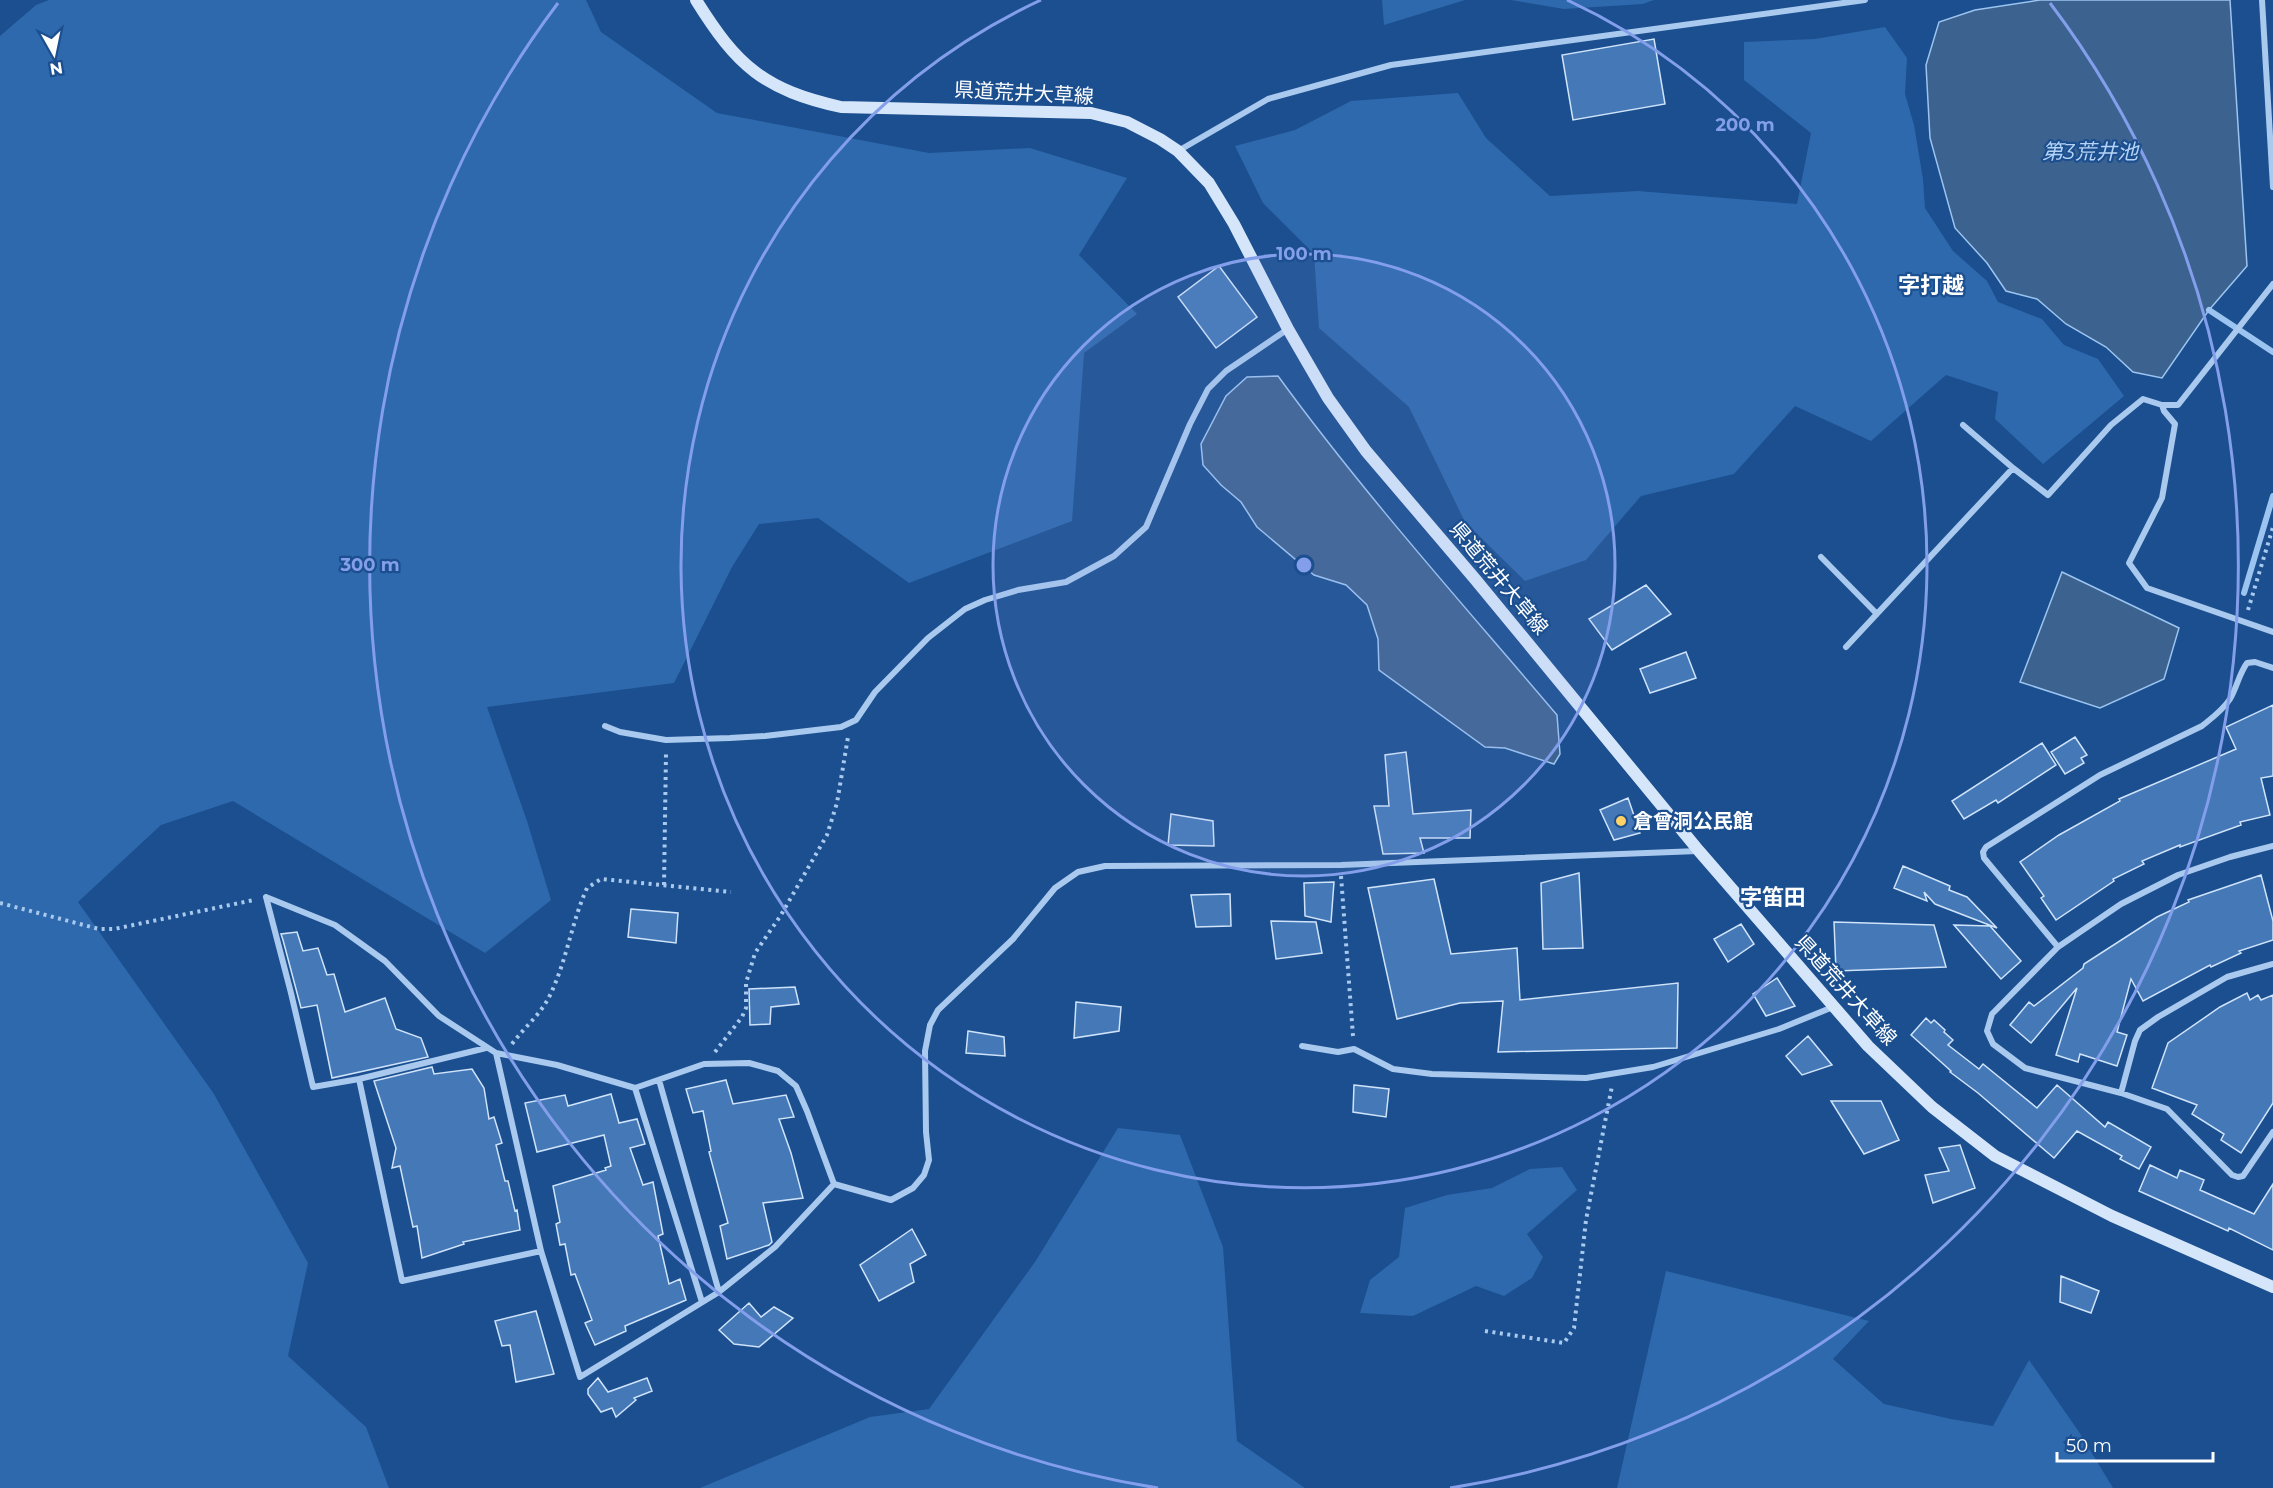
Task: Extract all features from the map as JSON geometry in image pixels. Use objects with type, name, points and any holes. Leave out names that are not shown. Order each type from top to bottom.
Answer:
[{"type":"main road","name":"県道荒井大草線","points":[[696,0],[717,33],[742,62],[777,87],[810,100],[841,107],[1091,113],[1127,122],[1160,138],[1178,151],[1209,183],[1234,224],[1288,329],[1328,398],[1366,451],[1475,579],[1699,851],[1868,1047],[1932,1107],[1995,1156],[2112,1216],[2273,1287]]},
{"type":"street","points":[[1178,151],[1268,99],[1391,64],[1865,0]]},
{"type":"street","points":[[2262,0],[2273,187]]},
{"type":"street","points":[[1963,425],[2048,495],[2110,425],[2143,399],[2162,405],[2178,405],[2273,284]]},
{"type":"street","points":[[605,726],[620,732],[666,740],[765,736],[841,727],[856,720],[875,692],[928,638],[966,609],[985,600],[1018,590],[1066,582],[1114,556],[1146,527],[1190,424],[1208,389],[1226,371],[1288,329]]},
{"type":"street","points":[[2162,405],[2175,424],[2162,498],[2129,564],[2147,588],[2273,632]]},
{"type":"street","points":[[1846,647],[2013,468]]},
{"type":"street","points":[[1821,557],[1877,614]]},
{"type":"street","points":[[2058,947],[1984,858],[1983,852],[1986,847],[2100,775],[2202,726],[2217,715],[2231,698],[2247,663],[2255,662],[2273,668]]},
{"type":"street","points":[[2273,846],[2230,856],[2178,875],[2121,904],[2058,947],[1992,1014],[1987,1031],[1993,1044],[2025,1068],[2167,1109],[2232,1175],[2243,1176],[2273,1132]]},
{"type":"street","points":[[834,1184],[891,1200],[913,1188],[924,1175],[929,1160],[926,1132],[925,1051],[930,1025],[938,1010],[1013,939],[1055,888],[1078,872],[1105,866],[1341,865],[1699,851]]},
{"type":"street","points":[[266,897],[335,925],[385,961],[439,1016],[496,1053],[557,1065],[635,1088],[704,1064],[748,1063],[778,1071],[796,1086],[834,1184]]},
{"type":"street","points":[[266,897],[313,1088],[359,1079],[486,1047]]},
{"type":"street","points":[[2121,1094],[2140,1030],[2227,977],[2273,964]]},
{"type":"street","points":[[1302,1046],[1338,1052],[1354,1049],[1393,1069],[1432,1074],[1586,1078],[1653,1067],[1779,1029],[1833,1006]]},
{"type":"street","points":[[496,1053],[540,1251],[580,1377],[719,1292],[776,1247],[834,1184]]},
{"type":"street","points":[[359,1079],[402,1281],[540,1251]]},
{"type":"street","points":[[659,1080],[719,1292]]},
{"type":"street","points":[[635,1088],[702,1302]]},
{"type":"path","points":[[2245,622],[2273,526]]},
{"type":"path","points":[[712,1064],[715,1050],[742,1017],[746,1008],[746,983],[755,953],[781,915],[826,836],[837,803],[852,722]]},
{"type":"path","points":[[664,885],[666,740]]},
{"type":"path","points":[[1341,865],[1354,1049]]},
{"type":"path","points":[[503,1055],[518,1035],[536,1019],[551,994],[569,948],[587,888],[601,879],[731,892]]},
{"type":"path","points":[[0,903],[99,929],[114,929],[266,897]]},
{"type":"path","points":[[1485,1331],[1564,1343],[1574,1328],[1586,1220],[1614,1073]]},
{"type":"shaded area","points":[[49,0],[586,0],[601,32],[717,113],[929,153],[1030,148],[1127,178],[1079,255],[1137,314],[1084,353],[1072,521],[909,583],[818,518],[759,524],[732,567],[674,683],[487,707],[527,821],[551,900],[485,953],[233,801],[161,825],[78,902],[214,1094],[308,1263],[288,1356],[366,1427],[389,1488],[0,1488],[0,36],[36,5]]},
{"type":"shaded area","points":[[1382,0],[1465,0],[1384,25]]},
{"type":"shaded area","points":[[1511,0],[1654,0],[1643,4],[1564,9]]},
{"type":"shaded area","points":[[1885,27],[1907,58],[1905,94],[1914,125],[1923,179],[1925,208],[1953,251],[1987,281],[1998,302],[2042,319],[2064,345],[2098,359],[2124,396],[2043,464],[1995,419],[1998,392],[1946,375],[1871,441],[1795,406],[1734,474],[1641,496],[1586,560],[1525,581],[1465,522],[1409,407],[1319,328],[1314,254],[1263,203],[1235,146],[1295,130],[1351,101],[1458,93],[1486,138],[1550,196],[1638,191],[1797,204],[1811,133],[1744,80],[1744,42],[1815,39]]},
{"type":"shaded area","points":[[1118,1128],[1180,1135],[1223,1247],[1237,1441],[1305,1488],[700,1488],[870,1417],[929,1409],[1035,1262]]},
{"type":"shaded area","points":[[1562,1167],[1577,1190],[1527,1234],[1543,1257],[1532,1278],[1504,1296],[1476,1286],[1413,1316],[1360,1313],[1370,1280],[1399,1257],[1405,1208],[1447,1195],[1492,1188],[1530,1169]]},
{"type":"shaded area","points":[[1666,1271],[1869,1321],[1833,1359],[1884,1404],[1993,1426],[2029,1360],[2079,1432],[2113,1488],[1617,1488]]},
{"type":"water","name":"第3荒井池","points":[[2040,0],[2230,0],[2247,266],[2209,310],[2162,378],[2133,372],[2106,347],[2066,324],[2037,299],[2006,291],[1987,263],[1955,228],[1930,138],[1926,65],[1939,22],[1975,10]]},
{"type":"water","points":[[1278,376],[1379,506],[1557,715],[1560,754],[1554,764],[1505,748],[1485,747],[1379,670],[1378,639],[1367,605],[1346,585],[1314,575],[1257,527],[1241,502],[1203,465],[1201,444],[1226,396],[1247,377]]},
{"type":"water","points":[[2062,572],[2179,628],[2164,679],[2100,708],[2020,682]]},
{"type":"building","points":[[1654,39],[1665,104],[1573,120],[1562,55]]},
{"type":"building","points":[[1219,266],[1257,317],[1216,348],[1178,297]]},
{"type":"building","points":[[1646,585],[1671,614],[1612,650],[1589,619]]},
{"type":"building","points":[[1686,652],[1696,678],[1650,693],[1640,669]]},
{"type":"building","points":[[2273,705],[2273,776],[2261,778],[2270,815],[2240,822],[2241,825],[2180,847],[2180,845],[2142,861],[2144,864],[2113,879],[2114,881],[2056,920],[2041,898],[2044,896],[2020,862],[2059,835],[2120,801],[2119,799],[2236,749],[2226,727]]},
{"type":"building","points":[[2075,737],[2087,755],[2081,758],[2084,763],[2065,774],[2051,752]]},
{"type":"building","points":[[2042,743],[2056,765],[1998,803],[1996,800],[1964,819],[1952,801]]},
{"type":"building","points":[[1406,752],[1413,814],[1471,810],[1470,838],[1420,838],[1424,853],[1383,854],[1374,806],[1389,806],[1385,755]]},
{"type":"building","name":"倉曾洞公民館","points":[[1628,798],[1640,833],[1614,840],[1600,810]]},
{"type":"building","points":[[1171,814],[1213,821],[1214,846],[1168,845]]},
{"type":"building","points":[[1903,866],[1950,886],[1949,890],[1967,897],[1997,928],[1935,904],[1924,892],[1927,901],[1894,888]]},
{"type":"building","points":[[1579,873],[1583,948],[1543,949],[1541,883]]},
{"type":"building","points":[[2261,875],[2273,921],[2273,940],[2239,951],[2241,953],[2211,967],[2210,965],[2143,1001],[2131,979],[2117,1032],[2127,1035],[2117,1066],[2080,1054],[2078,1062],[2056,1055],[2077,988],[2031,1043],[2010,1025],[2029,1002],[2034,1006],[2083,968],[2084,964],[2157,917],[2189,902],[2188,900]]},
{"type":"building","points":[[1434,879],[1451,954],[1517,948],[1520,1000],[1678,983],[1677,1048],[1498,1052],[1503,1001],[1460,1003],[1397,1019],[1368,888]]},
{"type":"building","points":[[1334,882],[1331,922],[1305,916],[1304,883]]},
{"type":"building","points":[[1230,894],[1231,926],[1196,927],[1191,895]]},
{"type":"building","points":[[631,909],[678,913],[676,943],[628,937]]},
{"type":"building","points":[[1271,921],[1316,922],[1322,953],[1276,959]]},
{"type":"building","points":[[1834,922],[1934,925],[1946,967],[1836,971]]},
{"type":"building","points":[[1741,924],[1754,944],[1728,962],[1714,939]]},
{"type":"building","points":[[1954,925],[1990,926],[2021,961],[2001,979]]},
{"type":"building","points":[[297,932],[303,951],[318,948],[327,975],[334,974],[345,1012],[385,998],[396,1029],[421,1038],[428,1057],[332,1078],[317,1005],[301,1008],[281,934]]},
{"type":"building","points":[[1777,978],[1795,1006],[1766,1016],[1753,994]]},
{"type":"building","points":[[795,987],[799,1004],[771,1007],[770,1024],[750,1025],[749,989]]},
{"type":"building","points":[[2247,993],[2250,1000],[2258,995],[2261,1000],[2273,995],[2273,1103],[2241,1153],[2221,1140],[2224,1134],[2192,1114],[2197,1105],[2152,1088],[2168,1043],[2220,1007]]},
{"type":"building","points":[[1076,1002],[1121,1007],[1119,1031],[1074,1038]]},
{"type":"building","points":[[1926,1018],[1931,1023],[1934,1020],[1945,1030],[1944,1032],[1953,1040],[1948,1045],[1979,1069],[1983,1064],[2037,1108],[2057,1085],[2105,1127],[2108,1122],[2151,1147],[2139,1169],[2120,1159],[2122,1156],[2077,1131],[2054,1158],[1950,1072],[1911,1035]]},
{"type":"building","points":[[968,1031],[1004,1037],[1005,1056],[966,1053]]},
{"type":"building","points":[[1808,1036],[1832,1065],[1802,1075],[1786,1056]]},
{"type":"building","points":[[432,1067],[434,1074],[472,1069],[484,1088],[489,1119],[494,1117],[502,1143],[496,1145],[505,1181],[508,1181],[515,1211],[517,1210],[520,1230],[463,1242],[464,1244],[422,1258],[417,1226],[413,1227],[400,1166],[392,1168],[396,1148],[374,1081]]},
{"type":"building","points":[[726,1080],[733,1104],[786,1095],[794,1117],[779,1119],[803,1198],[763,1203],[772,1242],[727,1259],[720,1226],[728,1223],[709,1152],[711,1151],[703,1111],[693,1113],[686,1089]]},
{"type":"building","points":[[1354,1085],[1389,1089],[1386,1117],[1353,1112]]},
{"type":"building","points":[[611,1094],[619,1123],[637,1119],[645,1144],[630,1148],[643,1185],[653,1182],[663,1234],[658,1236],[669,1284],[680,1279],[686,1300],[625,1326],[626,1331],[595,1345],[585,1323],[592,1320],[575,1274],[571,1275],[565,1244],[560,1245],[556,1224],[560,1222],[553,1186],[606,1170],[605,1168],[611,1166],[604,1135],[537,1152],[525,1103],[565,1095],[568,1106]]},
{"type":"building","points":[[1831,1101],[1881,1101],[1899,1140],[1864,1154]]},
{"type":"building","points":[[1960,1145],[1975,1188],[1933,1203],[1925,1175],[1949,1171],[1939,1148]]},
{"type":"building","points":[[2150,1165],[2177,1178],[2180,1170],[2204,1180],[2200,1190],[2254,1214],[2273,1184],[2273,1250],[2229,1228],[2228,1231],[2139,1191]]},
{"type":"building","points":[[912,1229],[926,1255],[910,1264],[914,1282],[879,1301],[860,1265]]},
{"type":"building","points":[[2061,1276],[2099,1291],[2091,1313],[2060,1302]]},
{"type":"building","points":[[749,1303],[761,1317],[774,1307],[793,1318],[759,1347],[734,1344],[719,1330]]},
{"type":"building","points":[[536,1311],[554,1374],[516,1382],[510,1345],[502,1346],[495,1321]]},
{"type":"building","points":[[598,1378],[608,1392],[647,1378],[652,1391],[634,1398],[636,1400],[616,1417],[612,1408],[601,1412],[588,1394],[588,1389]]},
{"type":"waterway","points":[[2209,310],[2273,352]]},
{"type":"waterway","points":[[2244,593],[2273,496]]},
{"type":"place","name":"倉曾洞公民館","points":[[1621,821]]},
{"type":"district","name":"字打越","points":[[1931,285]]},
{"type":"district","name":"字笛田","points":[[1773,897]]}]
